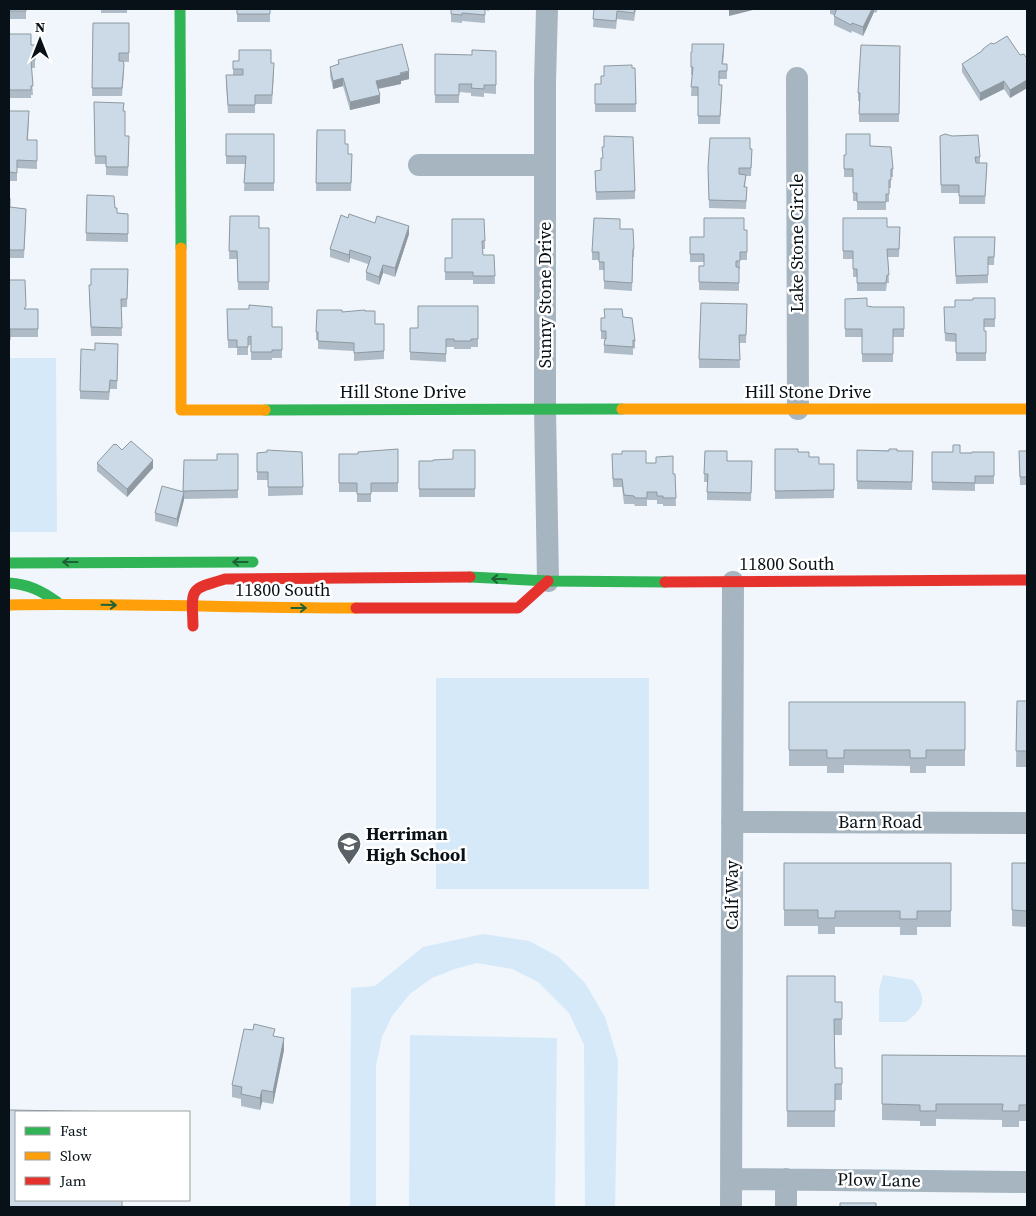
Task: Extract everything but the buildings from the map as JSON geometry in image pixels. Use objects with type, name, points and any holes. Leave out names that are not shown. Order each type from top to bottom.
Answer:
[{"type":"main road","name":"Hill Stone Drive","points":[[180,9],[181,410],[1027,409]]},
{"type":"main road","name":"11800 South","points":[[9,563],[267,562]]},
{"type":"main road","name":"11800 South","points":[[522,569],[548,581],[1027,580]]},
{"type":"main road","points":[[193,626],[192,596],[199,588],[225,579],[470,577],[548,581]]},
{"type":"main road","name":"11800 South","points":[[9,605],[60,604],[250,608],[518,608],[548,581]]},
{"type":"main road","points":[[9,583],[17,583],[42,590],[60,604]]},
{"type":"main road","points":[[233,620],[237,614],[250,608]]},
{"type":"street","name":"Sunny Stone Drive","points":[[547,9],[545,409],[548,581]]},
{"type":"street","name":"Lake Stone Circle","points":[[796,78],[798,409]]},
{"type":"street","points":[[420,165],[545,165]]},
{"type":"street","name":"Calf Way","points":[[732,1207],[733,582]]},
{"type":"street","name":"Barn Road","points":[[732,822],[1027,823]]},
{"type":"street","name":"Plow Lane","points":[[732,1179],[1027,1182]]},
{"type":"street","points":[[786,1180],[786,1207]]},
{"type":"shaded area","points":[[9,358],[56,358],[57,532],[9,532]]},
{"type":"shaded area","points":[[436,678],[649,678],[649,889],[436,889]]},
{"type":"shaded area","points":[[483,934],[529,941],[559,957],[585,983],[605,1017],[618,1060],[615,1207],[585,1207],[584,1045],[569,1013],[538,982],[512,969],[477,963],[432,978],[410,994],[392,1016],[382,1037],[376,1066],[376,1207],[350,1207],[351,988],[375,986],[423,947]]},
{"type":"shaded area","points":[[883,975],[913,980],[921,993],[922,1003],[920,1008],[906,1022],[879,1022],[879,990]]},
{"type":"shaded area","points":[[410,1035],[557,1038],[555,1207],[409,1207]]},
{"type":"traffic: fast","points":[[180,9],[181,248]]},
{"type":"traffic: fast","points":[[265,410],[622,409]]},
{"type":"traffic: fast","points":[[9,563],[253,562]]},
{"type":"traffic: fast","points":[[470,577],[548,581],[665,582]]},
{"type":"traffic: fast","points":[[9,583],[34,589],[57,602]]},
{"type":"traffic: slow","points":[[181,248],[181,410],[265,410]]},
{"type":"traffic: slow","points":[[622,409],[1027,409]]},
{"type":"traffic: slow","points":[[9,605],[356,608]]},
{"type":"traffic: jam","points":[[193,626],[192,604],[195,592],[204,586],[225,579],[470,577]]},
{"type":"traffic: jam","points":[[665,582],[1027,580]]},
{"type":"traffic: jam","points":[[356,608],[518,608],[548,581]]},
{"type":"place","name":"Herriman High School","points":[[349,865]]}]
